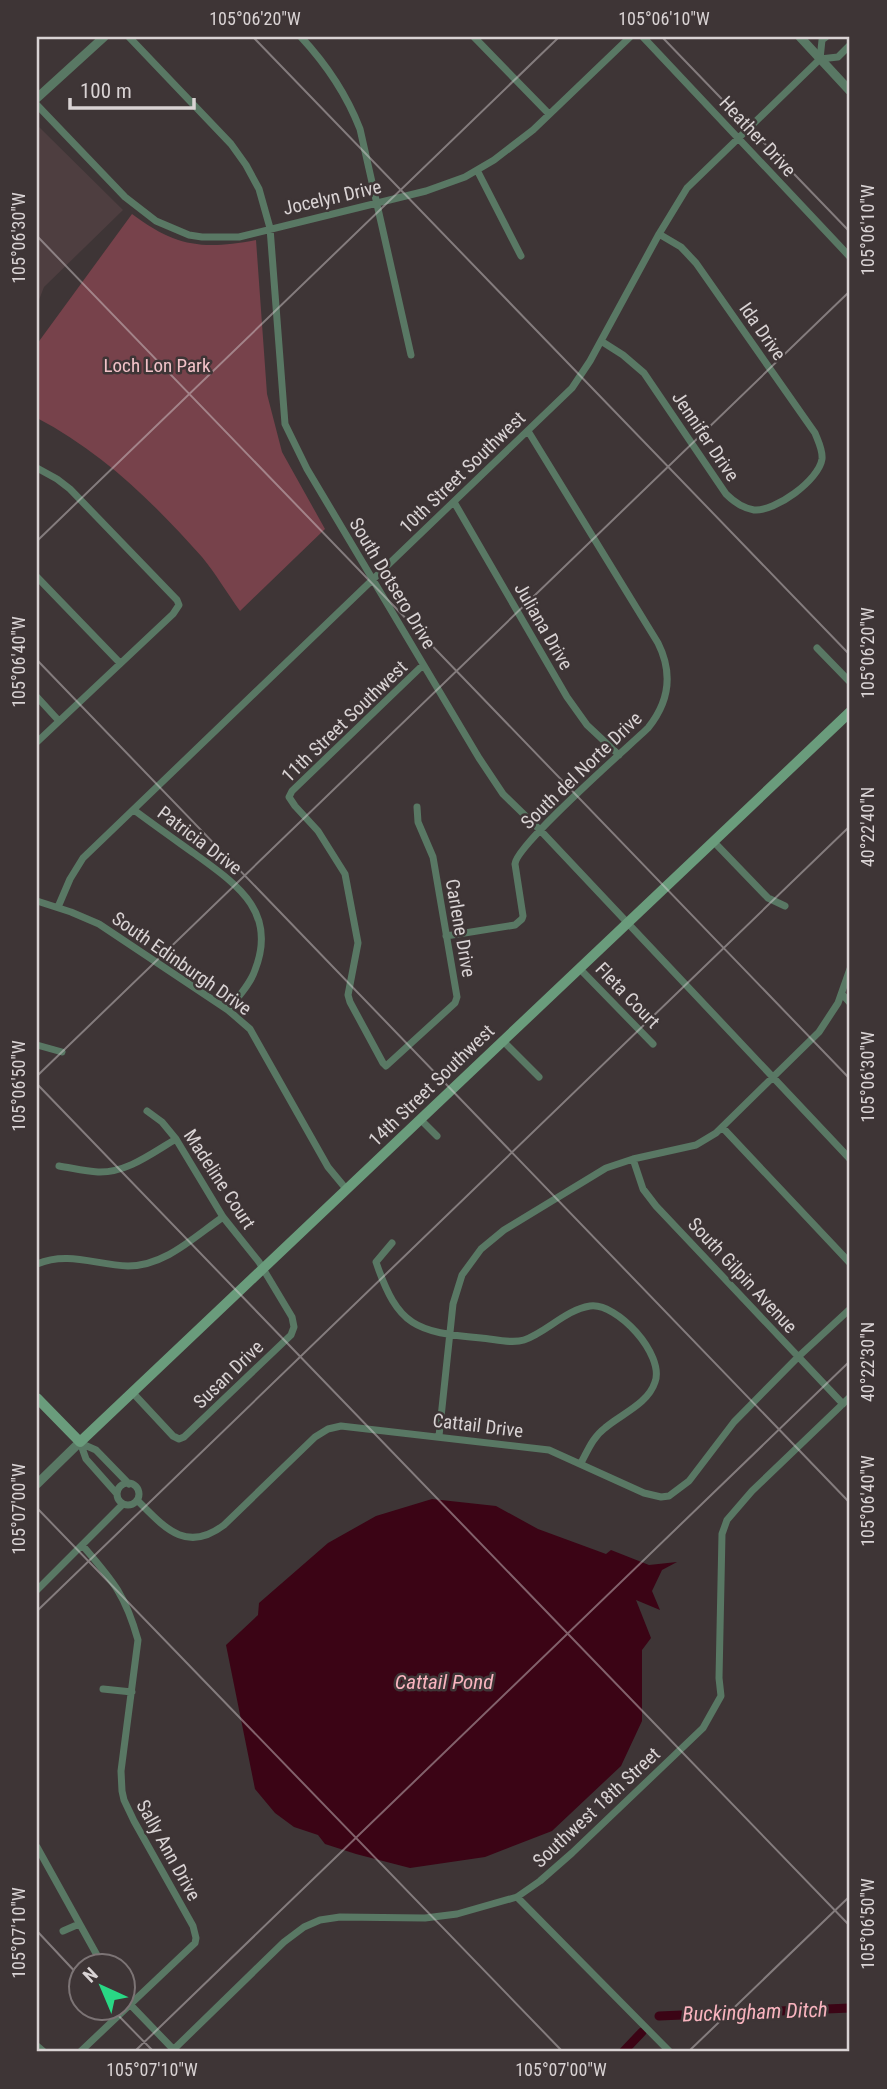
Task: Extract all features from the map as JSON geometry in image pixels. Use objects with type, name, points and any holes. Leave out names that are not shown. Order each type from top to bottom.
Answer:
[{"type":"main road","name":"14th Street Southwest","points":[[80,1443],[850,712]]},
{"type":"main road","points":[[37,1398],[80,1443]]},
{"type":"street","points":[[37,98],[104,37]]},
{"type":"street","name":"South Dotsero Drive","points":[[129,37],[231,144],[260,189],[270,228],[285,424],[307,468],[479,758],[503,794],[850,1159]]},
{"type":"street","points":[[301,37],[334,75],[360,129],[411,355]]},
{"type":"street","points":[[474,37],[549,114]]},
{"type":"street","name":"Jocelyn Drive","points":[[37,105],[125,197],[156,221],[178,231],[202,237],[239,237],[445,185],[477,170],[534,130],[630,37]]},
{"type":"street","name":"Heather Drive","points":[[643,37],[850,257]]},
{"type":"street","points":[[800,37],[850,91]]},
{"type":"street","points":[[820,59],[822,40],[826,37]]},
{"type":"street","name":"10th Street Southwest","points":[[58,907],[83,858],[572,388],[687,188],[820,59],[838,57],[850,45]]},
{"type":"street","points":[[477,170],[520,256]]},
{"type":"street","name":"Ida Drive","points":[[659,234],[681,247],[696,263],[815,433],[821,447],[822,459]]},
{"type":"street","name":"Jennifer Drive","points":[[601,341],[644,373],[726,494],[741,506],[760,510],[775,505],[813,477],[822,459]]},
{"type":"street","name":"South del Norte Drive","points":[[446,936],[515,925],[522,919],[515,859],[540,830],[648,728],[661,709],[668,688],[667,664],[651,631],[528,431]]},
{"type":"street","points":[[37,468],[69,489],[178,603],[173,614],[37,742]]},
{"type":"street","name":"Juliana Drive","points":[[454,502],[567,697],[587,725],[619,755]]},
{"type":"street","points":[[37,577],[120,663]]},
{"type":"street","points":[[817,648],[850,682]]},
{"type":"street","name":"11th Street Southwest","points":[[384,1065],[348,995],[358,943],[345,874],[318,831],[289,799],[292,791],[423,665]]},
{"type":"street","points":[[37,697],[59,720]]},
{"type":"street","name":"Carlene Drive","points":[[384,1065],[391,1064],[456,1001],[433,857],[418,822],[416,807]]},
{"type":"street","name":"Patricia Drive","points":[[134,810],[233,882],[253,907],[260,930],[260,956],[251,979],[229,1010]]},
{"type":"street","points":[[714,842],[768,898],[785,906]]},
{"type":"street","name":"South Edinburgh Drive","points":[[37,901],[99,924],[229,1010],[250,1029],[328,1167],[347,1190]]},
{"type":"street","name":"Fleta Court","points":[[580,969],[653,1044]]},
{"type":"street","points":[[439,1436],[453,1304],[467,1267],[488,1243],[504,1230],[606,1168],[696,1145],[722,1127],[819,1032],[842,994],[850,969]]},
{"type":"street","points":[[842,994],[850,1003]]},
{"type":"street","points":[[503,1041],[539,1077]]},
{"type":"street","points":[[37,1045],[62,1052]]},
{"type":"street","name":"Madeline Court","points":[[147,1111],[162,1122],[176,1139],[223,1217],[263,1269]]},
{"type":"street","points":[[421,1120],[437,1136]]},
{"type":"street","points":[[722,1127],[850,1263]]},
{"type":"street","points":[[59,1166],[98,1172],[119,1170],[176,1139]]},
{"type":"street","name":"South Gilpin Avenue","points":[[633,1159],[640,1184],[647,1195],[843,1404]]},
{"type":"street","points":[[37,1264],[61,1257],[125,1266],[147,1264],[174,1252],[223,1217]]},
{"type":"street","points":[[392,1243],[376,1262],[396,1308],[415,1325],[435,1333],[522,1340],[577,1310],[593,1305],[619,1316],[651,1351],[656,1367],[656,1379],[647,1397],[598,1434],[581,1463]]},
{"type":"street","name":"Susan Drive","points":[[132,1392],[173,1436],[179,1439],[187,1434],[293,1331],[292,1317],[263,1269]]},
{"type":"street","points":[[799,1356],[850,1309]]},
{"type":"street","name":"Cattail Drive","points":[[137,1500],[172,1533],[200,1537],[210,1534],[224,1525],[315,1437],[328,1429],[348,1426],[544,1448],[643,1493],[669,1496],[689,1481],[734,1422],[799,1356]]},
{"type":"street","name":"Southwest 18th Street","points":[[172,2051],[284,1942],[304,1927],[320,1920],[340,1917],[425,1918],[457,1914],[517,1896],[540,1881],[572,1853],[703,1728],[721,1696],[719,1678],[722,1534],[727,1520],[752,1491],[850,1397]]},
{"type":"street","points":[[80,1443],[96,1450],[132,1484],[138,1490],[137,1500],[129,1505],[123,1504],[86,1459],[80,1443]]},
{"type":"street","name":"14th Street Southwest","points":[[37,1484],[80,1443]]},
{"type":"street","points":[[117,1494],[121,1486],[129,1484]]},
{"type":"street","points":[[37,1590],[123,1504]]},
{"type":"street","name":"Sally Ann Drive","points":[[83,1546],[116,1585],[133,1619],[138,1640],[121,1771],[124,1800],[197,1938],[136,1997]]},
{"type":"street","points":[[103,1689],[132,1692]]},
{"type":"street","points":[[37,1847],[95,1952]]},
{"type":"street","points":[[517,1896],[670,2052]]},
{"type":"street","points":[[62,1931],[79,1924]]},
{"type":"street","points":[[136,2012],[172,2051]]},
{"type":"street","name":"Sally Ann Drive","points":[[80,2052],[111,2022]]},
{"type":"street","points":[[37,2046],[44,2052]]},
{"type":"shaded area","points":[[37,125],[123,210],[44,287],[37,305]]},
{"type":"green space","name":"Loch Lon Park","points":[[132,214],[162,233],[191,243],[220,245],[256,240],[267,394],[282,452],[325,529],[240,611],[202,557],[165,517],[105,462],[61,431],[37,418],[37,344]]},
{"type":"water","name":"Cattail Pond","points":[[432,1499],[496,1506],[538,1529],[606,1554],[611,1550],[649,1565],[677,1562],[662,1570],[652,1591],[660,1610],[636,1600],[651,1638],[642,1650],[642,1721],[621,1766],[552,1831],[485,1857],[410,1868],[325,1844],[318,1835],[294,1827],[275,1813],[255,1789],[226,1645],[258,1615],[259,1603],[328,1543],[376,1516]]},
{"type":"waterway","name":"Buckingham Ditch","points":[[659,2016],[850,2008]]},
{"type":"waterway","name":"Buckingham Ditch","points":[[623,2052],[642,2032]]}]
